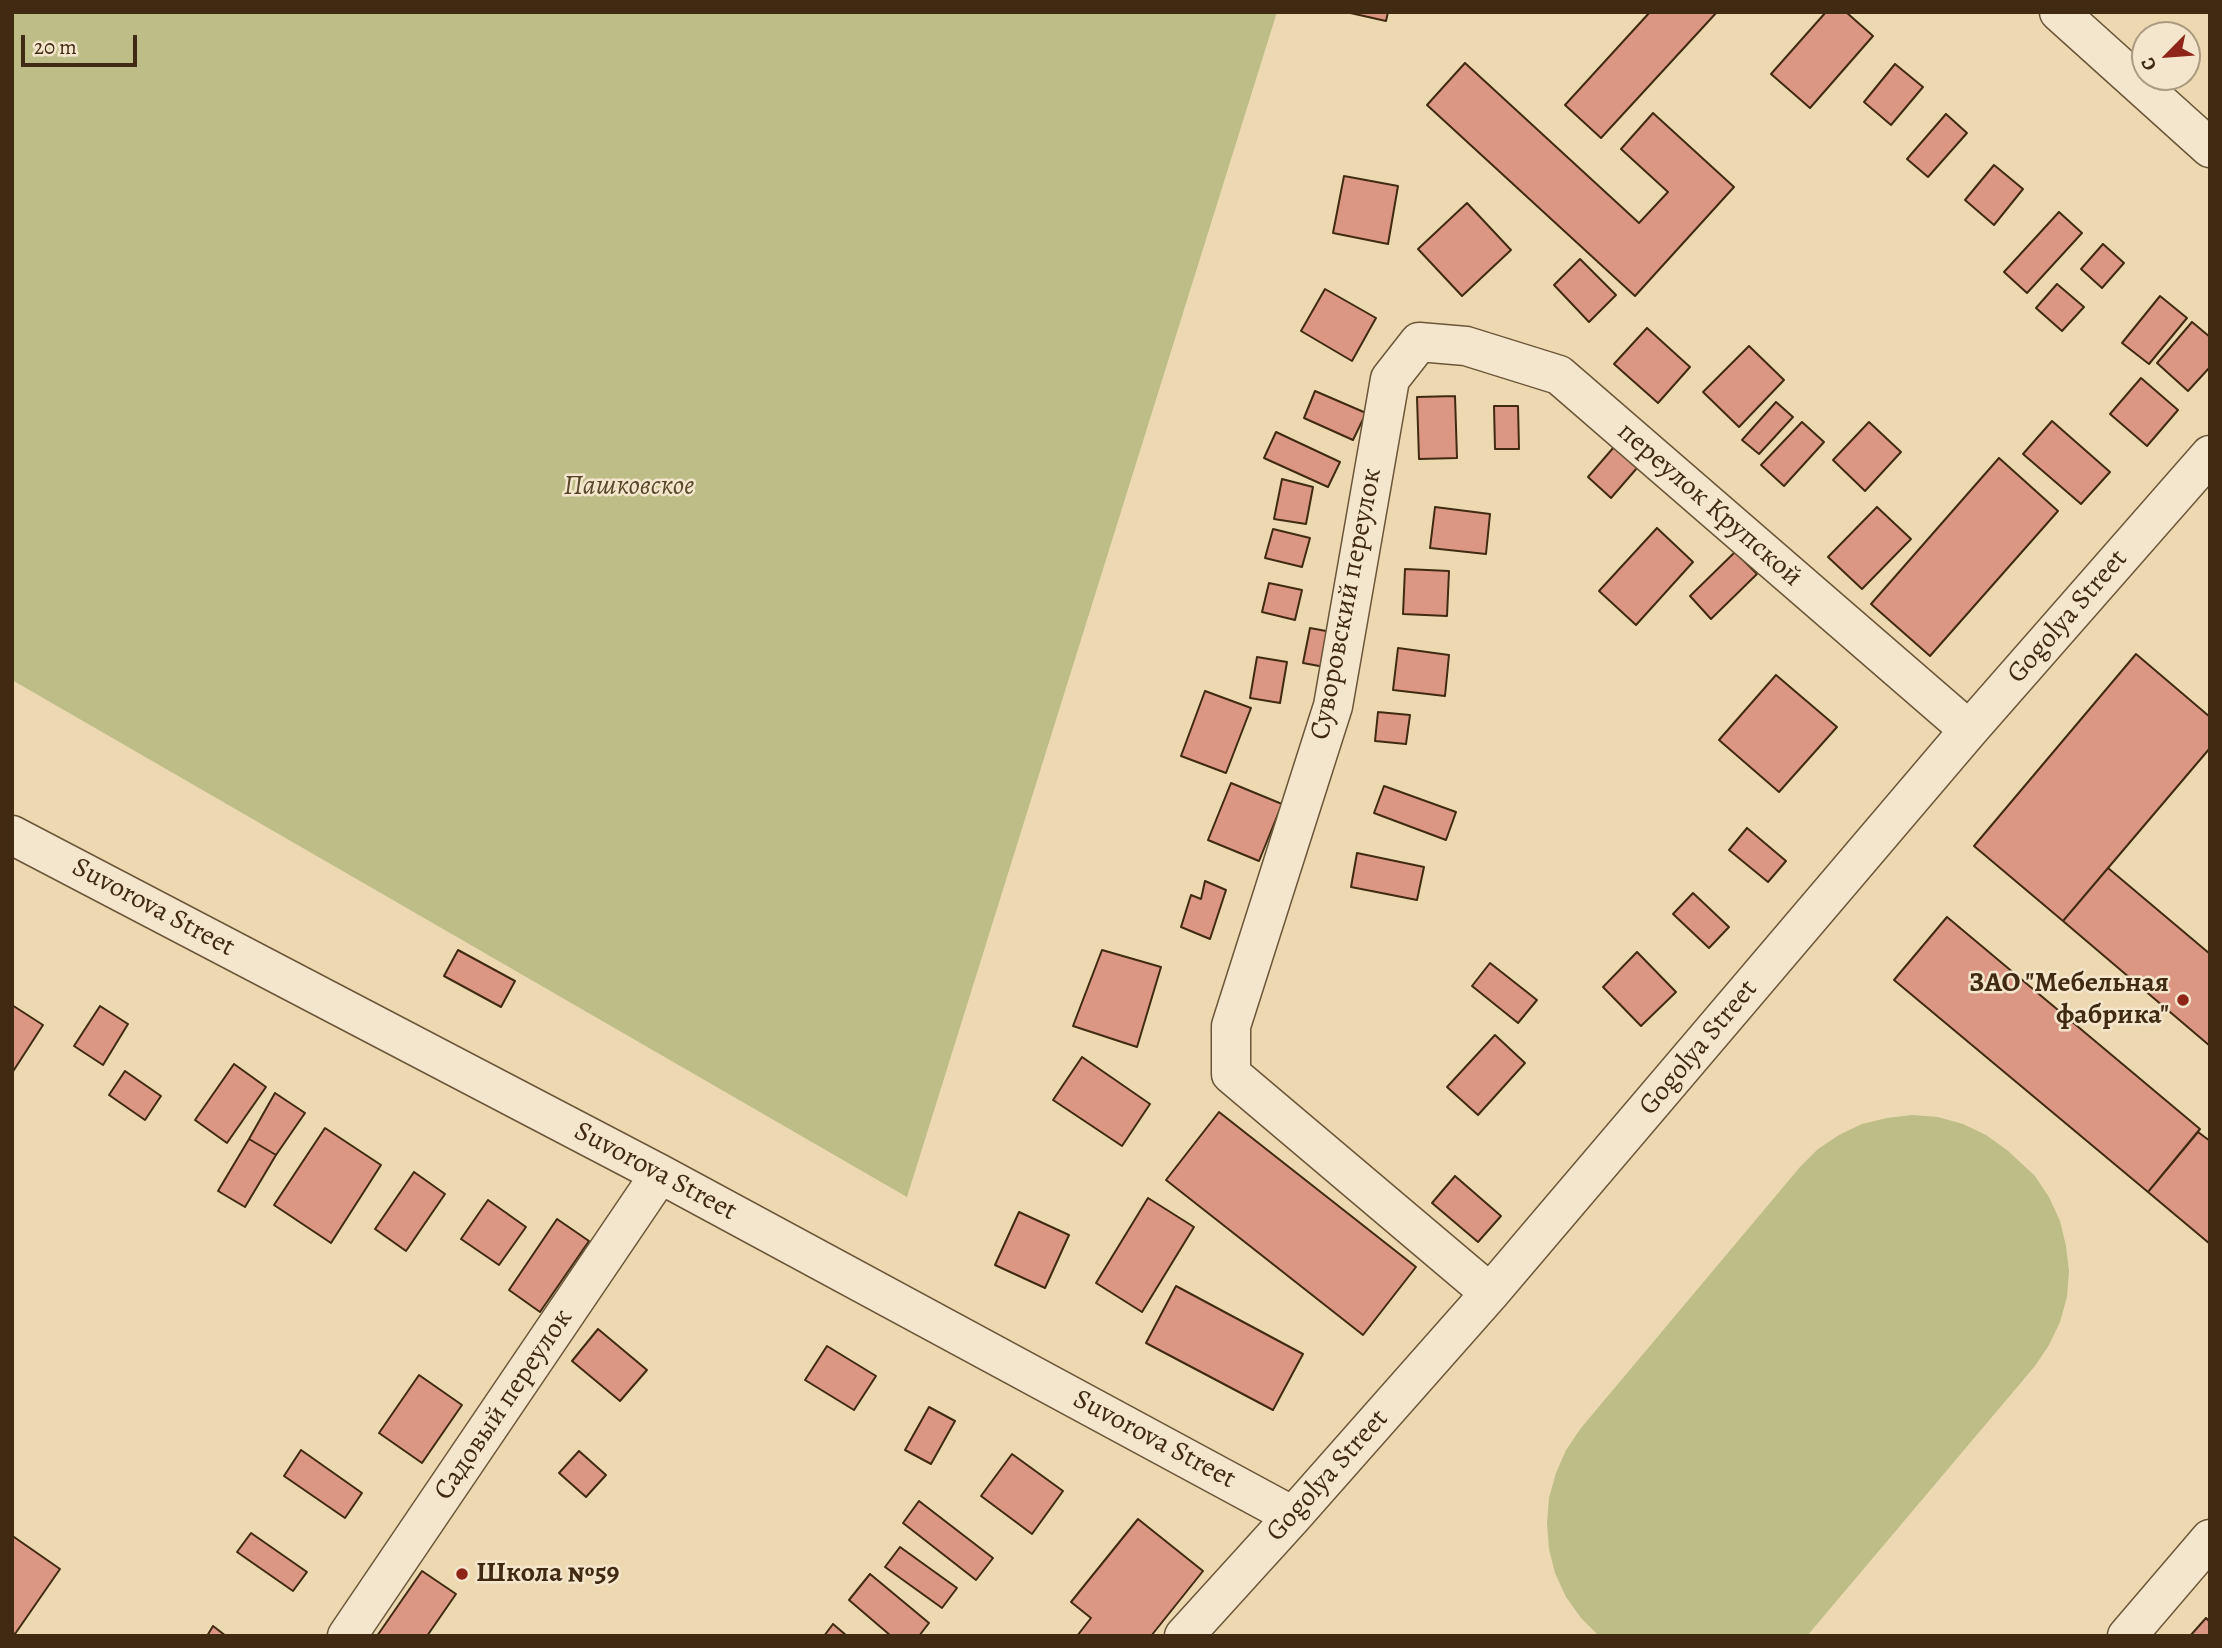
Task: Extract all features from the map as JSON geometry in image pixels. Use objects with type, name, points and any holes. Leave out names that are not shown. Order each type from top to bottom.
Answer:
[{"type":"street","points":[[2059,12],[2210,148]]},
{"type":"street","name":"переулок Крупской","points":[[1419,342],[1466,345],[1559,375],[1969,730]]},
{"type":"street","name":"Суворовский переулок","points":[[1419,342],[1390,379],[1333,706],[1230,1026],[1231,1074],[1490,1293]]},
{"type":"street","name":"Gogolya Street","points":[[1184,1636],[1490,1293],[1969,730],[2210,455]]},
{"type":"street","name":"Suvorova Street","points":[[12,835],[660,1174],[1293,1516]]},
{"type":"street","name":"Садовый переулок","points":[[347,1636],[660,1174]]},
{"type":"street","points":[[2127,1636],[2210,1539]]},
{"type":"green space","name":"Пашковское","points":[[12,12],[1277,12],[907,1197],[12,680]]},
{"type":"green space","points":[[1912,1115],[1938,1117],[1963,1124],[1986,1135],[2035,1176],[2049,1197],[2060,1221],[2069,1271],[2067,1297],[2060,1322],[2049,1345],[2035,1366],[1807,1636],[1599,1636],[1581,1618],[1566,1597],[1555,1573],[1549,1549],[1549,1498],[1566,1450],[1581,1428],[1818,1149],[1862,1124]]},
{"type":"building","points":[[1346,12],[1388,12],[1386,21]]},
{"type":"building","points":[[1650,12],[1717,12],[1601,138],[1565,105]]},
{"type":"building","points":[[1826,12],[1846,12],[1873,36],[1810,108],[1771,74]]},
{"type":"building","points":[[1465,63],[1639,223],[1668,192],[1621,149],[1653,113],[1734,187],[1635,296],[1427,105]]},
{"type":"building","points":[[1895,64],[1923,87],[1891,125],[1864,102]]},
{"type":"building","points":[[1946,114],[1967,133],[1928,177],[1907,159]]},
{"type":"building","points":[[1994,165],[2023,189],[1994,225],[1965,200]]},
{"type":"building","points":[[1344,176],[1398,186],[1388,244],[1333,233]]},
{"type":"building","points":[[1467,203],[1511,250],[1462,296],[1418,249]]},
{"type":"building","points":[[2059,212],[2082,233],[2027,293],[2004,272]]},
{"type":"building","points":[[2103,244],[2124,263],[2102,288],[2081,269]]},
{"type":"building","points":[[1580,259],[1616,295],[1589,322],[1554,285]]},
{"type":"building","points":[[2057,284],[2084,307],[2062,331],[2036,308]]},
{"type":"building","points":[[1325,289],[1376,318],[1352,361],[1301,331]]},
{"type":"building","points":[[2160,296],[2187,318],[2149,364],[2122,343]]},
{"type":"building","points":[[2192,322],[2210,337],[2210,367],[2188,391],[2157,363]]},
{"type":"building","points":[[1647,328],[1690,367],[1658,403],[1614,364]]},
{"type":"building","points":[[1749,346],[1784,380],[1739,427],[1703,392]]},
{"type":"building","points":[[2141,378],[2178,410],[2147,446],[2110,414]]},
{"type":"building","points":[[1315,391],[1366,413],[1353,440],[1304,418]]},
{"type":"building","points":[[1455,396],[1457,458],[1419,459],[1417,397]]},
{"type":"building","points":[[1776,402],[1793,417],[1759,454],[1742,440]]},
{"type":"building","points":[[1494,406],[1518,406],[1519,449],[1495,449]]},
{"type":"building","points":[[2052,421],[2110,472],[2081,504],[2023,454]]},
{"type":"building","points":[[1802,422],[1824,442],[1784,486],[1761,465]]},
{"type":"building","points":[[1869,422],[1901,452],[1865,491],[1833,460]]},
{"type":"building","points":[[1276,432],[1340,462],[1328,487],[1264,458]]},
{"type":"building","points":[[1614,447],[1637,468],[1611,498],[1588,477]]},
{"type":"building","points":[[1999,458],[2058,511],[1930,656],[1871,604]]},
{"type":"building","points":[[1282,479],[1313,487],[1306,524],[1274,519]]},
{"type":"building","points":[[1435,507],[1490,514],[1486,554],[1430,548]]},
{"type":"building","points":[[1877,507],[1911,539],[1862,589],[1828,557]]},
{"type":"building","points":[[1657,528],[1693,562],[1636,625],[1599,591]]},
{"type":"building","points":[[1273,529],[1310,538],[1302,567],[1265,558]]},
{"type":"building","points":[[1735,552],[1757,574],[1711,619],[1690,596]]},
{"type":"building","points":[[1405,569],[1449,571],[1447,616],[1403,614]]},
{"type":"building","points":[[1269,583],[1302,590],[1295,620],[1262,612]]},
{"type":"building","points":[[1310,628],[1337,633],[1330,668],[1303,663]]},
{"type":"building","points":[[1398,648],[1449,655],[1445,696],[1393,690]]},
{"type":"building","points":[[2136,654],[2210,717],[2210,748],[2063,921],[1974,846]]},
{"type":"building","points":[[1257,657],[1287,662],[1280,703],[1250,698]]},
{"type":"building","points":[[1776,675],[1837,727],[1779,792],[1719,740]]},
{"type":"building","points":[[1205,691],[1251,708],[1226,773],[1181,756]]},
{"type":"building","points":[[1378,712],[1410,715],[1406,744],[1375,741]]},
{"type":"building","points":[[1231,783],[1282,804],[1259,861],[1208,840]]},
{"type":"building","points":[[1384,786],[1456,812],[1446,840],[1374,813]]},
{"type":"building","points":[[1747,828],[1786,861],[1768,882],[1729,850]]},
{"type":"building","points":[[1357,853],[1424,867],[1417,900],[1351,887]]},
{"type":"building","name":"ЗАО \"Мебельная фабрика\"","points":[[2108,868],[2210,954],[2210,1046],[2063,921]]},
{"type":"building","points":[[1205,881],[1226,890],[1210,939],[1181,927],[1191,895],[1201,899]]},
{"type":"building","points":[[1693,893],[1729,927],[1709,948],[1673,914]]},
{"type":"building","points":[[1947,917],[2200,1129],[2148,1192],[1894,980]]},
{"type":"building","points":[[458,950],[515,981],[501,1007],[444,976]]},
{"type":"building","points":[[1102,950],[1161,967],[1137,1047],[1073,1026]]},
{"type":"building","points":[[1637,952],[1676,992],[1641,1026],[1603,987]]},
{"type":"building","points":[[1490,963],[1537,1000],[1518,1023],[1472,986]]},
{"type":"building","points":[[12,1005],[43,1025],[12,1073]]},
{"type":"building","points":[[100,1006],[128,1024],[103,1065],[74,1046]]},
{"type":"building","points":[[1495,1035],[1525,1063],[1478,1115],[1447,1087]]},
{"type":"building","points":[[1082,1057],[1150,1104],[1122,1146],[1053,1100]]},
{"type":"building","points":[[234,1064],[266,1087],[227,1143],[195,1120]]},
{"type":"building","points":[[125,1071],[161,1096],[145,1120],[109,1095]]},
{"type":"building","points":[[275,1093],[305,1113],[276,1155],[249,1139]]},
{"type":"building","points":[[1219,1112],[1416,1267],[1363,1335],[1166,1180]]},
{"type":"building","points":[[325,1128],[381,1165],[331,1243],[274,1205]]},
{"type":"building","points":[[2198,1132],[2210,1141],[2210,1244],[2148,1192]]},
{"type":"building","points":[[249,1139],[276,1155],[245,1207],[218,1191]]},
{"type":"building","points":[[414,1172],[445,1194],[406,1251],[375,1229]]},
{"type":"building","points":[[1455,1176],[1501,1216],[1478,1242],[1432,1203]]},
{"type":"building","points":[[1148,1198],[1194,1227],[1142,1312],[1096,1283]]},
{"type":"building","points":[[488,1200],[526,1227],[499,1265],[461,1239]]},
{"type":"building","points":[[1019,1212],[1069,1235],[1045,1288],[995,1265]]},
{"type":"building","points":[[557,1219],[589,1241],[540,1312],[509,1290]]},
{"type":"building","points":[[1176,1286],[1303,1354],[1273,1410],[1146,1343]]},
{"type":"building","points":[[598,1329],[647,1370],[620,1401],[572,1361]]},
{"type":"building","points":[[827,1346],[876,1376],[854,1410],[805,1380]]},
{"type":"building","points":[[419,1375],[462,1405],[422,1463],[379,1433]]},
{"type":"building","points":[[929,1407],[955,1421],[931,1464],[905,1450]]},
{"type":"building","points":[[301,1450],[362,1493],[345,1518],[284,1476]]},
{"type":"building","points":[[579,1451],[606,1475],[586,1497],[559,1473]]},
{"type":"building","points":[[1012,1454],[1063,1491],[1032,1534],[981,1496]]},
{"type":"building","points":[[919,1501],[993,1558],[976,1580],[903,1523]]},
{"type":"building","points":[[1138,1519],[1203,1571],[1151,1636],[1077,1636],[1091,1618],[1071,1602]]},
{"type":"building","points":[[251,1533],[307,1572],[293,1591],[237,1552]]},
{"type":"building","points":[[14,1537],[60,1569],[15,1634],[12,1632]]},
{"type":"building","points":[[900,1547],[957,1588],[942,1608],[885,1567]]},
{"type":"building","points":[[422,1571],[456,1594],[427,1636],[377,1636]]},
{"type":"building","points":[[870,1574],[929,1623],[919,1636],[891,1636],[849,1600]]},
{"type":"building","points":[[2206,1618],[2210,1622],[2210,1636],[2190,1636]]},
{"type":"building","points":[[833,1624],[847,1636],[824,1636]]},
{"type":"building","points":[[213,1626],[226,1636],[207,1636]]},
{"type":"place","name":"ЗАО \"Мебельная фабрика\"","points":[[2183,1000]]},
{"type":"place","name":"Школа №59","points":[[462,1574]]}]
